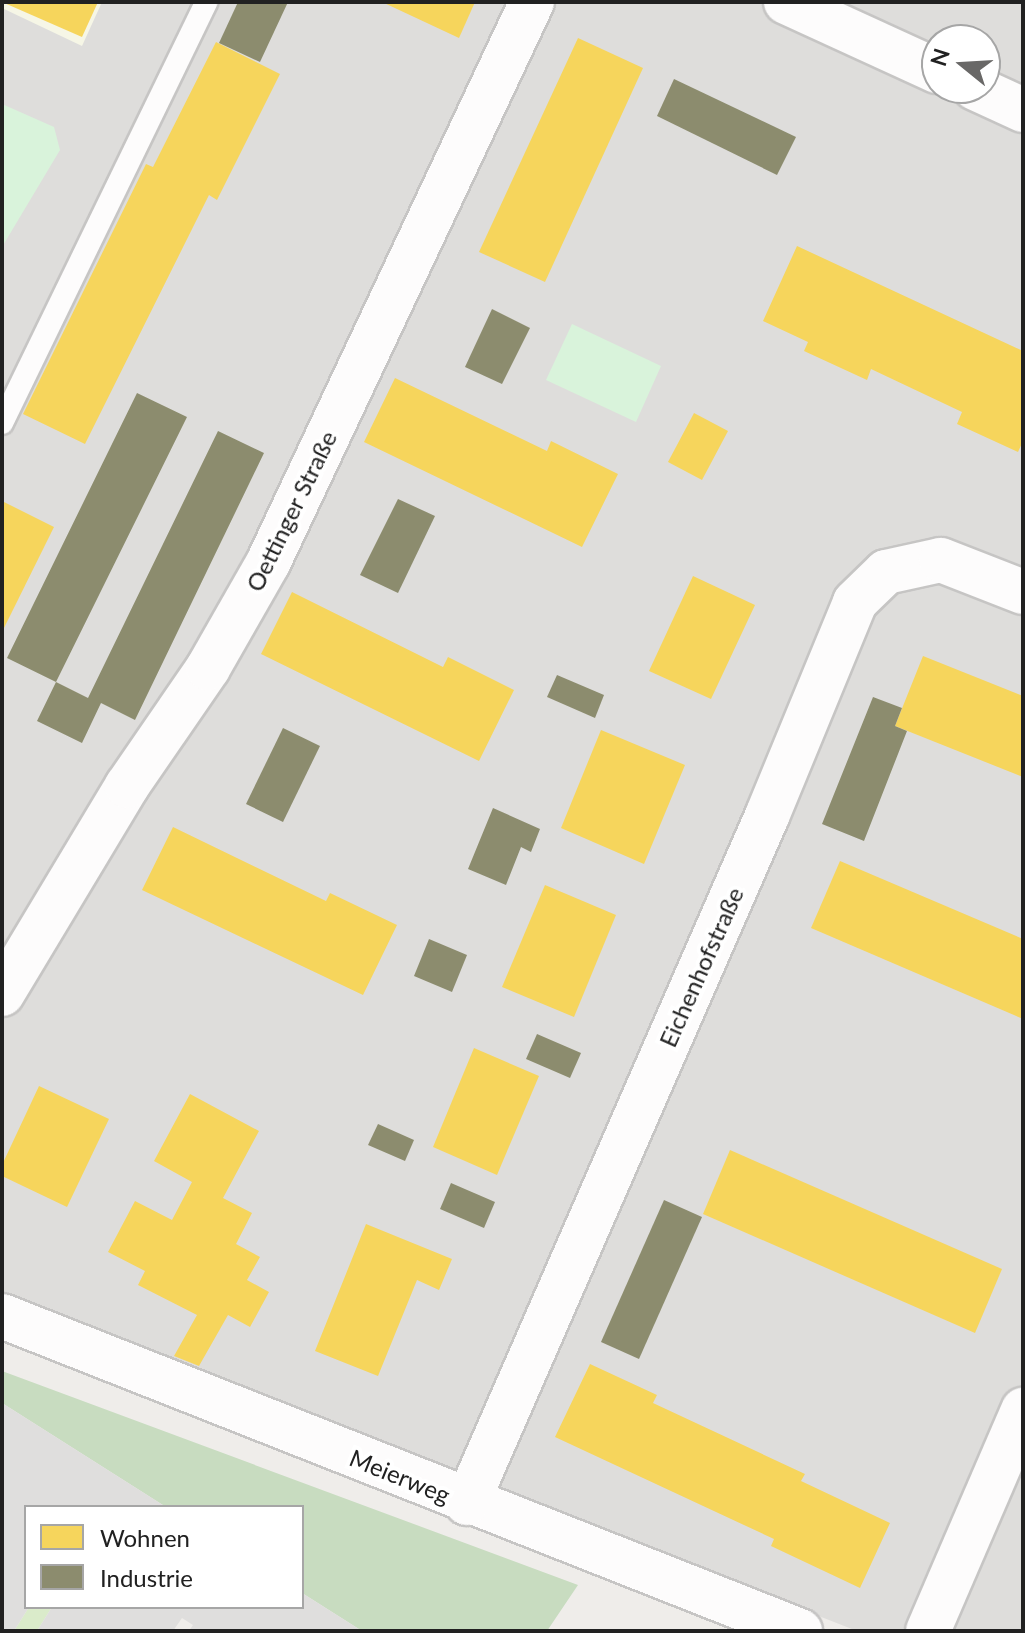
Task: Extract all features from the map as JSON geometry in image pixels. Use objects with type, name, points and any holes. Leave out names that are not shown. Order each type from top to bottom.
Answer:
[{"type":"street","name":"Oettinger Straße","points":[[2,994],[127,786],[208,668],[268,563],[532,2]]},
{"type":"street","points":[[786,2],[921,64]]},
{"type":"street","points":[[1001,100],[1023,110]]},
{"type":"street","name":"Eichenhofstraße","points":[[467,1503],[767,816],[855,602],[886,572],[941,560],[1023,592]]},
{"type":"street","name":"Meierweg","points":[[2,1316],[467,1503],[800,1631]]},
{"type":"street","points":[[928,1631],[1023,1410]]},
{"type":"lane","points":[[2,423],[206,2]]},
{"type":"shaded area","points":[[2,2],[1023,2],[1023,1631],[857,1631],[2,1296]]},
{"type":"shaded area","points":[[2,2],[102,2],[82,46],[2,8]]},
{"type":"shaded area","points":[[2,1403],[163,1505],[24,1505],[24,1609],[28,1609],[14,1631],[2,1631]]},
{"type":"shaded area","points":[[304,1594],[362,1631],[189,1631],[193,1625],[182,1618],[173,1631],[37,1631],[51,1609],[304,1609]]},
{"type":"green space","points":[[2,104],[54,127],[60,150],[2,247]]},
{"type":"green space","points":[[572,324],[661,366],[636,422],[546,380]]},
{"type":"green space","points":[[2,1371],[578,1585],[547,1631],[362,1631],[304,1594],[304,1505],[163,1505],[2,1403]]},
{"type":"green space","points":[[28,1609],[51,1609],[37,1631],[14,1631]]},
{"type":"building: Wohnen","points":[[2,2],[98,2],[82,37]]},
{"type":"building: Wohnen","points":[[382,2],[475,2],[459,38]]},
{"type":"building: Wohnen","points":[[578,38],[643,68],[545,282],[479,252]]},
{"type":"building: Wohnen","points":[[216,42],[280,74],[217,200],[209,195],[85,444],[23,414],[146,164],[153,167]]},
{"type":"building: Wohnen","points":[[797,246],[1023,351],[1023,441],[1018,452],[957,424],[962,412],[871,369],[867,380],[804,351],[808,342],[763,321]]},
{"type":"building: Wohnen","points":[[395,378],[547,451],[551,441],[618,474],[582,547],[364,442]]},
{"type":"building: Wohnen","points":[[694,413],[728,431],[702,480],[668,462]]},
{"type":"building: Wohnen","points":[[2,501],[54,527],[2,632]]},
{"type":"building: Wohnen","points":[[693,576],[755,605],[711,699],[649,671]]},
{"type":"building: Wohnen","points":[[292,592],[443,667],[448,657],[514,690],[479,761],[261,654]]},
{"type":"building: Wohnen","points":[[923,656],[1023,696],[1023,777],[895,726]]},
{"type":"building: Wohnen","points":[[601,730],[685,765],[644,864],[561,828]]},
{"type":"building: Wohnen","points":[[173,827],[326,901],[330,893],[397,925],[363,995],[142,890]]},
{"type":"building: Wohnen","points":[[840,861],[1023,939],[1023,1019],[811,928]]},
{"type":"building: Wohnen","points":[[545,885],[616,915],[574,1017],[502,987]]},
{"type":"building: Wohnen","points":[[474,1048],[539,1076],[497,1175],[433,1147]]},
{"type":"building: Wohnen","points":[[39,1086],[109,1119],[67,1207],[2,1176],[2,1165]]},
{"type":"building: Wohnen","points":[[190,1094],[259,1131],[223,1198],[252,1213],[236,1244],[260,1257],[247,1280],[269,1292],[250,1327],[228,1315],[199,1366],[174,1356],[197,1315],[138,1285],[145,1271],[108,1252],[135,1201],[172,1220],[192,1182],[154,1161]]},
{"type":"building: Wohnen","points":[[730,1150],[1002,1269],[975,1333],[703,1214]]},
{"type":"building: Wohnen","points":[[366,1224],[452,1259],[439,1290],[417,1280],[378,1376],[315,1351]]},
{"type":"building: Wohnen","points":[[590,1364],[657,1395],[653,1403],[805,1474],[801,1481],[890,1523],[860,1588],[771,1546],[774,1539],[555,1437]]},
{"type":"building: Industrie","points":[[238,2],[288,2],[260,62],[219,43]]},
{"type":"building: Industrie","points":[[674,79],[796,137],[777,175],[657,116]]},
{"type":"building: Industrie","points":[[492,309],[530,328],[502,384],[465,367]]},
{"type":"building: Industrie","points":[[137,393],[187,417],[56,682],[7,658]]},
{"type":"building: Industrie","points":[[218,431],[264,453],[135,720],[101,703],[82,743],[37,721],[56,682],[88,698]]},
{"type":"building: Industrie","points":[[398,499],[435,516],[398,593],[360,575]]},
{"type":"building: Industrie","points":[[557,675],[604,695],[595,718],[547,697]]},
{"type":"building: Industrie","points":[[873,697],[902,708],[895,726],[907,731],[864,841],[822,824]]},
{"type":"building: Industrie","points":[[283,728],[320,746],[283,822],[246,804]]},
{"type":"building: Industrie","points":[[493,808],[540,829],[531,852],[521,847],[506,885],[468,869]]},
{"type":"building: Industrie","points":[[429,939],[467,955],[452,992],[414,976]]},
{"type":"building: Industrie","points":[[537,1034],[581,1053],[570,1078],[526,1059]]},
{"type":"building: Industrie","points":[[378,1124],[414,1140],[405,1161],[368,1145]]},
{"type":"building: Industrie","points":[[451,1183],[495,1202],[484,1228],[440,1209]]},
{"type":"building: Industrie","points":[[664,1200],[702,1217],[639,1359],[601,1342]]}]
